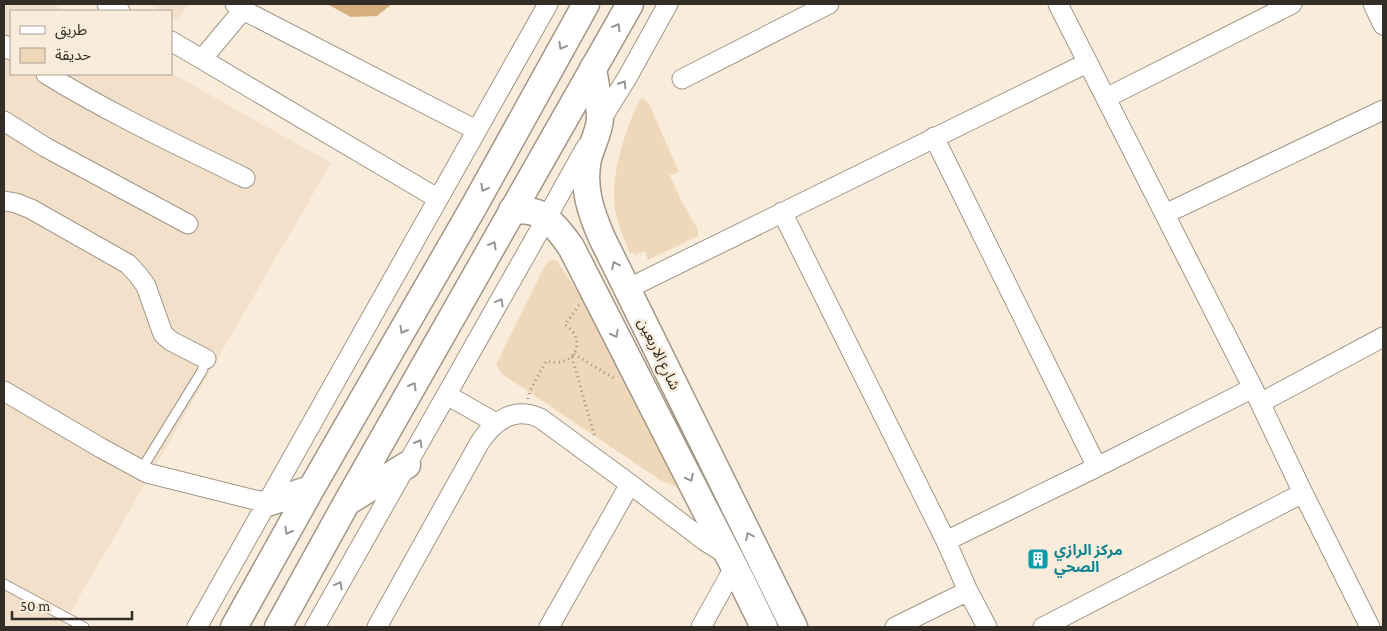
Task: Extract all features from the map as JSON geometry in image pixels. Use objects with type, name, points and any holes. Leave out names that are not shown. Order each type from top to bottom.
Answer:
[{"type":"main road","points":[[234,627],[473,208],[586,4]]},
{"type":"main road","points":[[278,627],[630,4]]},
{"type":"main road","name":"شارع الاربعين","points":[[593,68],[600,120],[588,160],[586,174],[587,195],[592,215],[626,289],[794,627]]},
{"type":"main road","name":"شارع الاربعين","points":[[512,210],[539,213],[564,236],[571,247],[764,627]]},
{"type":"main road","points":[[347,502],[407,465]]},
{"type":"main road","points":[[267,502],[311,489]]},
{"type":"main road","points":[[735,568],[766,569]]},
{"type":"street","points":[[107,4],[118,10]]},
{"type":"street","points":[[197,627],[548,4]]},
{"type":"street","points":[[315,627],[600,120],[668,4]]},
{"type":"street","points":[[682,79],[828,4]]},
{"type":"street","points":[[1058,4],[1257,396],[1370,627]]},
{"type":"street","points":[[1106,98],[1292,4]]},
{"type":"street","points":[[1373,4],[1383,24]]},
{"type":"street","points":[[202,59],[239,7],[476,130]]},
{"type":"street","points":[[172,42],[438,198]]},
{"type":"street","points":[[626,289],[1087,63]]},
{"type":"street","points":[[48,75],[128,120],[245,178]]},
{"type":"street","points":[[1165,214],[1383,110]]},
{"type":"street","points":[[4,121],[45,147],[188,224]]},
{"type":"street","points":[[934,137],[1097,468]]},
{"type":"street","points":[[4,201],[31,208],[128,264],[146,286],[163,334],[171,341],[206,359]]},
{"type":"street","points":[[782,212],[987,627]]},
{"type":"street","points":[[946,541],[1097,468],[1383,337]]},
{"type":"street","points":[[4,391],[141,470],[267,502]]},
{"type":"street","points":[[447,395],[496,423]]},
{"type":"street","points":[[377,627],[487,432],[496,423],[505,418],[532,414],[630,484],[705,541],[735,568],[701,627]]},
{"type":"street","points":[[549,627],[630,484]]},
{"type":"street","points":[[1044,627],[1303,493]]},
{"type":"street","points":[[895,627],[968,591]]},
{"type":"lane","points":[[141,470],[202,372],[206,359]]},
{"type":"lane","points":[[4,584],[84,627]]},
{"type":"path","points":[[592,288],[565,325],[572,330],[576,338],[573,356],[603,464]]},
{"type":"path","points":[[573,356],[620,382]]},
{"type":"path","points":[[523,414],[530,391],[546,361],[560,362],[573,356]]},
{"type":"shaded area","points":[[4,4],[53,4],[63,10],[10,10],[10,75],[172,74],[331,163],[73,608],[64,627],[4,627]]},
{"type":"shaded area","points":[[148,4],[188,4],[179,20],[172,16],[172,10],[160,10]]},
{"type":"shaded area","points":[[327,4],[392,4],[377,16],[351,17]]},
{"type":"green space","points":[[642,98],[649,104],[679,172],[670,175],[680,198],[698,230],[698,236],[648,260],[645,251],[634,255],[633,252],[630,253],[617,220],[614,196],[617,168],[624,139],[639,101]]},
{"type":"green space","points":[[550,260],[557,261],[599,324],[689,492],[662,481],[502,374],[496,365],[544,267]]},
{"type":"place","name":"مركز الرازي الصحي","points":[[1038,559]]}]
